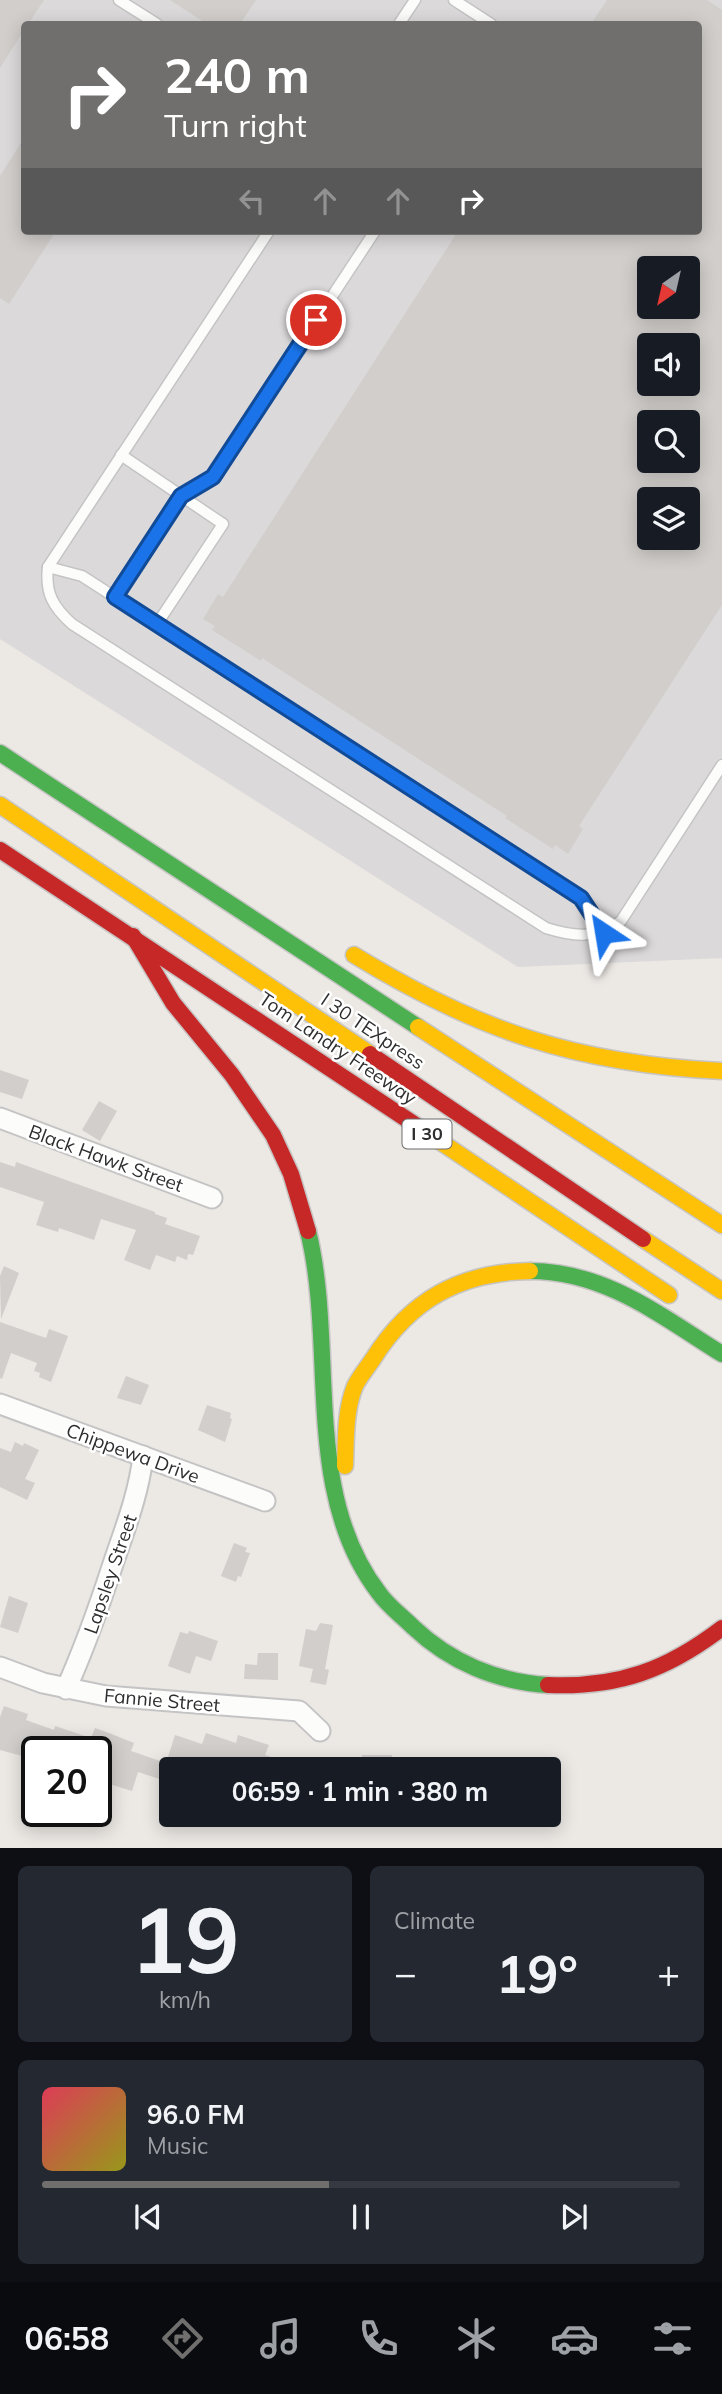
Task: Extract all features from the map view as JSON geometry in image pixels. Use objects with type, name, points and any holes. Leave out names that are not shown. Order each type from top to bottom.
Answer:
[{"type":"highway","points":[[0,753],[722,1225]]},
{"type":"highway","name":"I 30 TEXpress","points":[[0,806],[108,875],[610,1218],[722,1291]]},
{"type":"highway","name":"Tom Landry Freeway","points":[[0,850],[678,1301]]},
{"type":"highway","points":[[167,862],[205,866]]},
{"type":"highway","points":[[133,936],[180,1012],[253,1106],[287,1164],[310,1234],[319,1289],[324,1409],[330,1466],[339,1514],[359,1563],[389,1605],[412,1628],[459,1661],[519,1683],[587,1685],[638,1678],[685,1656],[717,1632]]},
{"type":"highway","points":[[342,948],[388,977],[473,1020],[538,1043],[617,1063],[660,1069],[722,1071]]},
{"type":"highway","points":[[382,1565],[361,1530],[349,1498],[344,1470],[346,1435],[356,1386],[379,1348],[395,1327],[433,1296],[462,1283],[506,1272],[553,1272],[603,1283],[722,1354]]},
{"type":"street","name":"Black Hawk Street","points":[[0,1118],[212,1198]]},
{"type":"street","name":"Chippewa Drive","points":[[0,1404],[265,1502]]},
{"type":"street","name":"Lapsley Street","points":[[66,1689],[89,1637],[131,1510],[140,1482],[143,1456]]},
{"type":"street","name":"Fannie Street","points":[[0,1667],[66,1689],[152,1702],[299,1711],[320,1731]]},
{"type":"lane","points":[[119,0],[153,21]]},
{"type":"lane","points":[[401,21],[415,0]]},
{"type":"lane","points":[[454,0],[486,21]]},
{"type":"lane","points":[[267,235],[48,567],[46,583],[58,612],[72,624],[546,928],[565,934],[604,933],[621,921],[722,765]]},
{"type":"lane","points":[[115,597],[181,496],[213,477],[372,235]]},
{"type":"lane","points":[[121,455],[223,524],[157,624]]},
{"type":"lane","points":[[48,567],[82,576],[581,898],[604,933]]},
{"type":"shaded area","points":[[0,0],[722,0],[722,958],[518,967],[0,639]]},
{"type":"building","points":[[0,0],[44,0],[30,21],[21,21],[21,35],[0,68]]},
{"type":"building","points":[[170,0],[256,0],[242,21],[202,21]]},
{"type":"building","points":[[607,0],[707,0],[722,10],[722,605],[579,826],[583,829],[568,854],[555,845],[553,849],[505,818],[507,816],[262,658],[261,661],[212,630],[215,626],[203,619],[218,594],[223,597],[455,235],[702,235],[702,21],[593,21]]},
{"type":"building","points":[[21,143],[21,235],[53,235],[9,304],[0,298],[0,176]]},
{"type":"building","points":[[0,1070],[29,1080],[22,1099],[0,1092]]},
{"type":"building","points":[[99,1101],[117,1111],[100,1141],[82,1130]]},
{"type":"building","points":[[0,1162],[15,1167],[16,1162],[155,1212],[167,1218],[165,1224],[200,1236],[193,1255],[188,1254],[187,1260],[177,1256],[175,1262],[156,1255],[150,1270],[124,1260],[136,1230],[101,1219],[94,1240],[59,1228],[58,1232],[36,1225],[44,1202],[0,1187]]},
{"type":"building","points":[[4,1266],[19,1273],[1,1319],[0,1276]]},
{"type":"building","points":[[0,1322],[46,1338],[49,1329],[68,1336],[51,1382],[39,1377],[40,1373],[34,1371],[37,1363],[11,1353],[2,1379],[0,1378]]},
{"type":"building","points":[[126,1376],[149,1385],[141,1405],[117,1398]]},
{"type":"building","points":[[207,1405],[231,1413],[232,1419],[225,1442],[198,1430]]},
{"type":"building","points":[[15,1442],[39,1450],[25,1479],[35,1483],[27,1500],[0,1487],[0,1448],[11,1452]]},
{"type":"building","points":[[234,1543],[247,1548],[245,1552],[250,1553],[241,1577],[238,1576],[236,1582],[221,1576]]},
{"type":"building","points":[[9,1596],[28,1603],[18,1633],[0,1627]]},
{"type":"building","points":[[320,1623],[333,1625],[325,1669],[329,1670],[326,1685],[310,1682],[313,1669],[299,1666],[306,1629],[316,1631]]},
{"type":"building","points":[[189,1631],[218,1641],[211,1661],[196,1656],[190,1674],[168,1666],[180,1632],[188,1634]]},
{"type":"building","points":[[258,1653],[278,1653],[278,1680],[244,1679],[245,1664],[257,1665]]},
{"type":"building","points":[[4,1706],[28,1714],[26,1720],[54,1730],[55,1726],[85,1736],[21,1736],[21,1756],[0,1750],[0,1717]]},
{"type":"building","points":[[95,1728],[134,1743],[131,1751],[159,1761],[159,1779],[138,1772],[132,1791],[112,1785],[112,1736],[92,1736]]},
{"type":"building","points":[[206,1733],[236,1743],[238,1735],[269,1745],[265,1755],[271,1757],[168,1757],[175,1735],[202,1744]]},
{"type":"building","points":[[362,1755],[392,1755],[392,1757]]},
{"type":"traffic: fast","points":[[0,753],[418,1027]]},
{"type":"traffic: fast","points":[[308,1231],[316,1276],[330,1465],[339,1510],[355,1553],[387,1602],[443,1650],[493,1675],[548,1685]]},
{"type":"traffic: fast","points":[[530,1271],[557,1273],[608,1287],[654,1311],[722,1354]]},
{"type":"traffic: slow","points":[[0,805],[370,1054]]},
{"type":"traffic: slow","points":[[354,955],[443,1004],[530,1039],[621,1061],[722,1071]]},
{"type":"traffic: slow","points":[[418,1027],[722,1225]]},
{"type":"traffic: slow","points":[[429,1134],[669,1295]]},
{"type":"traffic: slow","points":[[643,1239],[722,1291]]},
{"type":"traffic: slow","points":[[345,1466],[348,1415],[355,1386],[387,1338],[403,1321],[420,1305],[459,1284],[481,1277],[530,1271]]},
{"type":"traffic: jam","points":[[0,850],[429,1134]]},
{"type":"traffic: jam","points":[[133,936],[173,1003],[232,1075],[273,1135],[291,1174],[308,1231]]},
{"type":"traffic: jam","points":[[370,1054],[643,1239]]},
{"type":"traffic: jam","points":[[548,1685],[597,1683],[641,1673],[681,1655],[722,1628]]},
{"type":"route","points":[[316,320],[213,477],[181,496],[115,597],[581,898],[604,933]]}]
